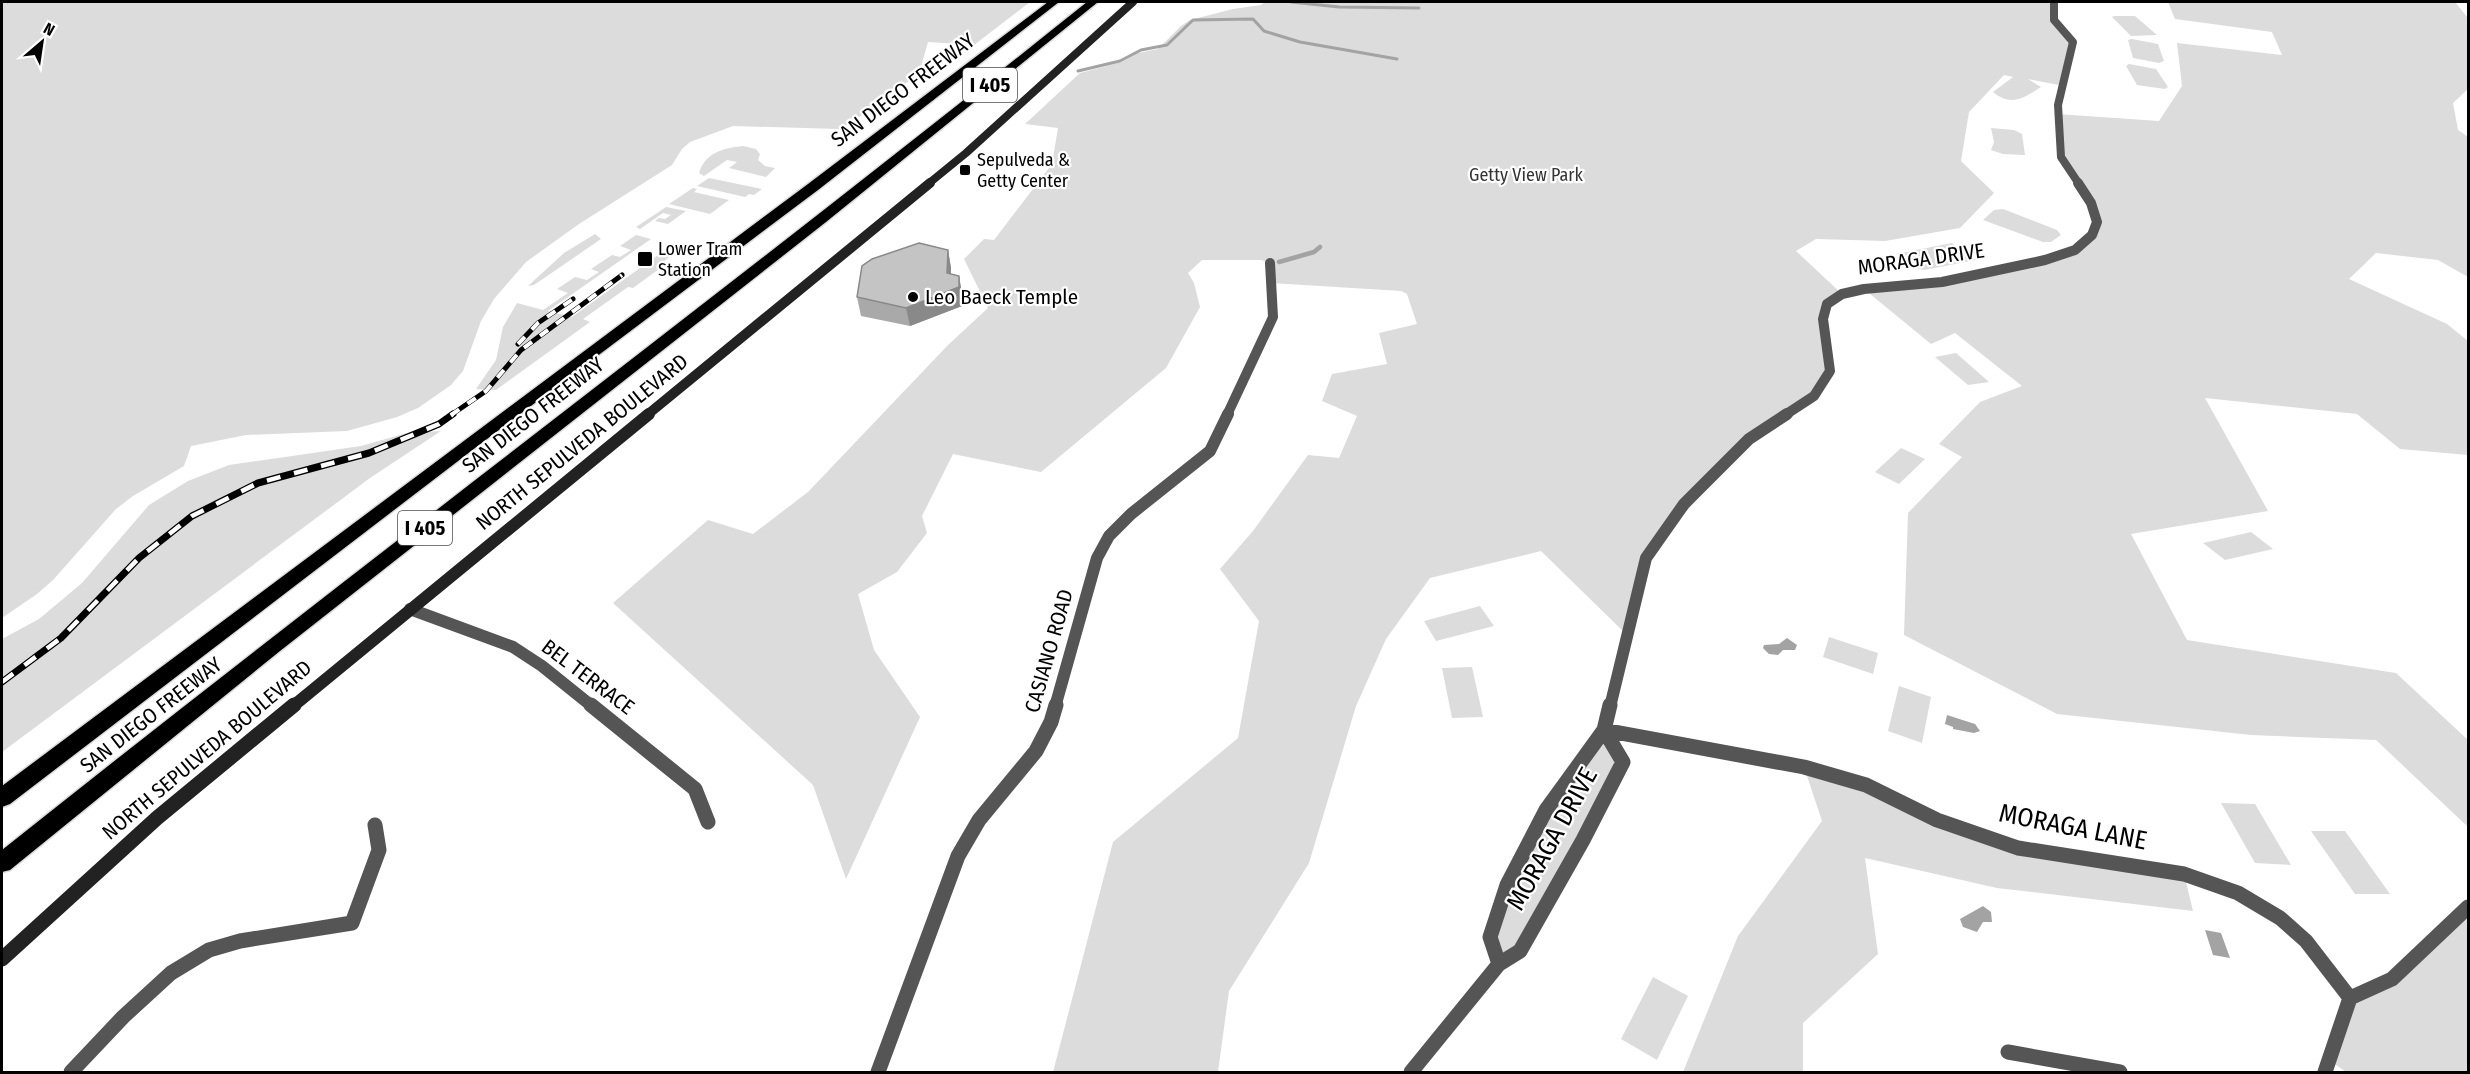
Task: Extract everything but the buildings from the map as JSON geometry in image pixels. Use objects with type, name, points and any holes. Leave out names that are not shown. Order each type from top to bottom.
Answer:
[{"type":"highway","name":"SAN DIEGO FREEWAY","points":[[2,798],[464,447],[813,188],[1054,2]]},
{"type":"highway","name":"SAN DIEGO FREEWAY","points":[[2,863],[177,723],[850,196],[1092,2]]},
{"type":"main road","name":"NORTH SEPULVEDA BOULEVARD","points":[[2,959],[157,818],[966,153],[1134,2]]},
{"type":"street","name":"MORAGA DRIVE","points":[[1499,964],[1490,937],[1507,885],[1546,810],[1604,729],[1646,558],[1684,504],[1741,447],[1814,396],[1825,382],[1830,371],[1823,319],[1827,304],[1842,294],[1864,289],[1942,282],[2044,260],[2074,250],[2092,235],[2097,222],[2091,203],[2061,157],[2058,105],[2073,42],[2058,26],[2052,12],[2054,2]]},
{"type":"street","name":"CASIANO ROAD","points":[[878,1072],[958,856],[979,820],[1036,751],[1051,722],[1097,558],[1109,536],[1131,514],[1197,463],[1210,451],[1218,438],[1243,378],[1273,317],[1270,263]]},
{"type":"street","name":"BEL TERRACE","points":[[410,609],[513,647],[542,666],[695,789],[708,822]]},
{"type":"street","name":"MORAGA DRIVE","points":[[1411,1072],[1499,964],[1520,951],[1584,840],[1623,762],[1604,729]]},
{"type":"street","name":"MORAGA LANE","points":[[1604,729],[1804,766],[1866,785],[1937,820],[2018,848],[2184,874],[2238,893],[2280,918],[2306,941],[2350,998]]},
{"type":"street","points":[[71,1072],[123,1017],[171,973],[209,950],[240,941],[352,923],[379,850],[375,825]]},
{"type":"street","points":[[2325,1072],[2350,998],[2392,979],[2469,907]]},
{"type":"street","points":[[2008,1052],[2120,1072]]},
{"type":"green space","points":[[2,2],[1030,2],[974,45],[928,42],[919,74],[839,129],[733,126],[690,142],[682,149],[672,165],[579,224],[526,262],[494,299],[481,321],[463,371],[451,385],[418,408],[397,417],[347,431],[246,435],[191,446],[184,466],[133,496],[116,509],[53,580],[2,618]]},
{"type":"green space","name":"Getty View Park","points":[[1265,2],[2054,2],[2052,12],[2073,42],[2064,86],[2028,79],[2041,87],[2023,97],[2006,99],[1993,92],[2013,77],[2004,75],[1969,112],[1961,161],[1994,193],[1960,228],[1885,241],[1816,239],[1796,251],[1842,294],[1827,304],[1830,371],[1825,382],[1749,439],[1646,558],[1627,635],[1541,551],[1430,578],[1386,639],[1356,706],[1309,863],[1229,991],[1218,1072],[1053,1072],[1113,842],[1238,738],[1259,621],[1220,569],[1253,531],[1308,455],[1339,458],[1357,416],[1322,401],[1332,374],[1387,364],[1379,333],[1417,324],[1407,294],[1401,291],[1271,283],[1267,262],[1261,260],[1202,260],[1188,273],[1194,283],[1200,307],[1166,368],[1041,472],[953,454],[922,516],[927,533],[897,572],[858,594],[874,650],[920,717],[846,879],[813,785],[613,603],[708,520],[753,534],[808,492],[948,345],[988,308],[964,259],[984,239],[994,240],[1052,164],[1058,128],[1025,124],[1080,73],[1122,62],[1138,53],[1158,49],[1190,20],[1233,9],[1261,5]]},
{"type":"green space","points":[[2168,2],[2455,2],[2468,18],[2468,89],[2453,103],[2458,130],[2468,137],[2468,277],[2438,260],[2376,253],[2349,279],[2447,324],[2468,341],[2468,455],[2400,449],[2357,414],[2205,398],[2268,511],[2131,534],[2187,640],[2396,673],[2468,740],[2468,827],[2376,740],[2251,735],[2057,714],[1904,635],[1908,513],[1962,457],[1939,444],[1980,402],[2022,386],[1955,333],[1931,344],[1864,289],[1942,282],[2075,250],[2097,222],[2061,157],[2057,114],[2159,121],[2182,86],[2177,43],[2282,55],[2272,32],[2175,19]]},
{"type":"green space","points":[[2135,16],[2157,35],[2131,36],[2112,17]]},
{"type":"green space","points":[[2128,40],[2158,44],[2164,61],[2159,63],[2133,58]]},
{"type":"green space","points":[[2129,64],[2156,69],[2168,87],[2165,89],[2137,85],[2126,66]]},
{"type":"green space","points":[[1991,128],[2014,130],[2022,134],[2025,155],[2003,154],[1991,150],[1994,142]]},
{"type":"green space","points":[[743,146],[756,149],[760,154],[758,160],[765,166],[775,168],[766,177],[729,168],[737,162],[727,160],[704,176],[699,173],[710,156],[729,148]]},
{"type":"green space","points":[[709,178],[762,189],[754,195],[749,194],[745,197],[697,186]]},
{"type":"green space","points":[[693,188],[697,189],[694,192],[729,200],[710,214],[669,204]]},
{"type":"green space","points":[[666,207],[686,211],[668,224],[655,221],[671,215],[663,213],[640,229],[636,227]]},
{"type":"green space","points":[[2003,209],[2057,230],[2061,235],[2051,242],[2043,242],[1983,220],[1994,210]]},
{"type":"green space","points":[[595,234],[601,239],[534,285],[528,286],[564,253]]},
{"type":"green space","points":[[636,235],[651,239],[548,311],[572,317],[669,247],[679,250],[656,267],[659,269],[633,288],[628,287],[583,319],[590,322],[496,390],[476,389],[496,360],[503,327],[517,303],[543,310],[568,293],[557,289],[575,277],[587,280],[599,272],[591,269],[612,255],[620,257],[631,250],[620,246]]},
{"type":"green space","points":[[1952,243],[1976,260],[1924,270],[1914,268],[1900,258],[1901,253]]},
{"type":"green space","points":[[1956,353],[1989,382],[1968,385],[1935,357]]},
{"type":"green space","points":[[441,431],[370,478],[2,752],[2,639],[39,619],[82,583],[149,505],[188,481],[229,465],[361,446],[407,433]]},
{"type":"green space","points":[[1901,448],[1925,459],[1899,484],[1875,472]]},
{"type":"green space","points":[[2251,532],[2273,549],[2225,560],[2203,543]]},
{"type":"green space","points":[[1480,606],[1494,626],[1436,641],[1424,621]]},
{"type":"green space","points":[[1829,637],[1878,653],[1873,674],[1823,657]]},
{"type":"green space","points":[[1472,667],[1483,717],[1452,718],[1442,668]]},
{"type":"green space","points":[[1899,686],[1931,697],[1922,743],[1888,731]]},
{"type":"green space","points":[[1604,730],[1623,762],[1520,951],[1499,964],[1490,937],[1507,885]]},
{"type":"green space","points":[[1804,767],[2018,848],[2184,874],[2193,911],[1997,888],[1865,858],[1878,954],[1803,1023],[1803,1072],[1683,1072],[1738,936],[1822,821]]},
{"type":"green space","points":[[2221,803],[2255,804],[2291,865],[2255,863]]},
{"type":"green space","points":[[2311,831],[2345,831],[2390,894],[2355,894]]},
{"type":"green space","points":[[2468,907],[2468,1072],[2346,1072],[2329,1060],[2350,998],[2392,979]]},
{"type":"green space","points":[[1653,977],[1688,996],[1657,1060],[1621,1039]]},
{"type":"shaded area","points":[[1787,638],[1797,645],[1795,650],[1783,650],[1778,655],[1769,654],[1763,648],[1764,645],[1779,644]]},
{"type":"shaded area","points":[[1947,715],[1975,724],[1980,731],[1974,733],[1953,729],[1945,724]]},
{"type":"shaded area","points":[[1983,906],[1991,912],[1992,922],[1983,922],[1977,932],[1963,927],[1960,919]]},
{"type":"shaded area","points":[[2205,930],[2221,933],[2230,958],[2213,955]]},
{"type":"waterway","points":[[1291,2],[1339,7],[1419,8]]},
{"type":"waterway","points":[[1078,71],[1120,61],[1141,50],[1167,45],[1193,20],[1253,19],[1264,31],[1300,42],[1397,59]]},
{"type":"waterway","points":[[1279,262],[1314,252],[1320,247]]},
{"type":"railway","points":[[451,415],[486,391],[521,350],[622,275]]},
{"type":"railway","points":[[518,344],[538,323],[573,299]]},
{"type":"railway","points":[[2,682],[61,638],[139,558],[192,516],[258,483],[369,453],[439,424],[453,414]]},
{"type":"place","name":"Sepulveda & Getty Center","points":[[965,170]]},
{"type":"place","name":"Lower Tram Station","points":[[645,259]]},
{"type":"place","name":"Leo Baeck Temple","points":[[913,297]]}]
